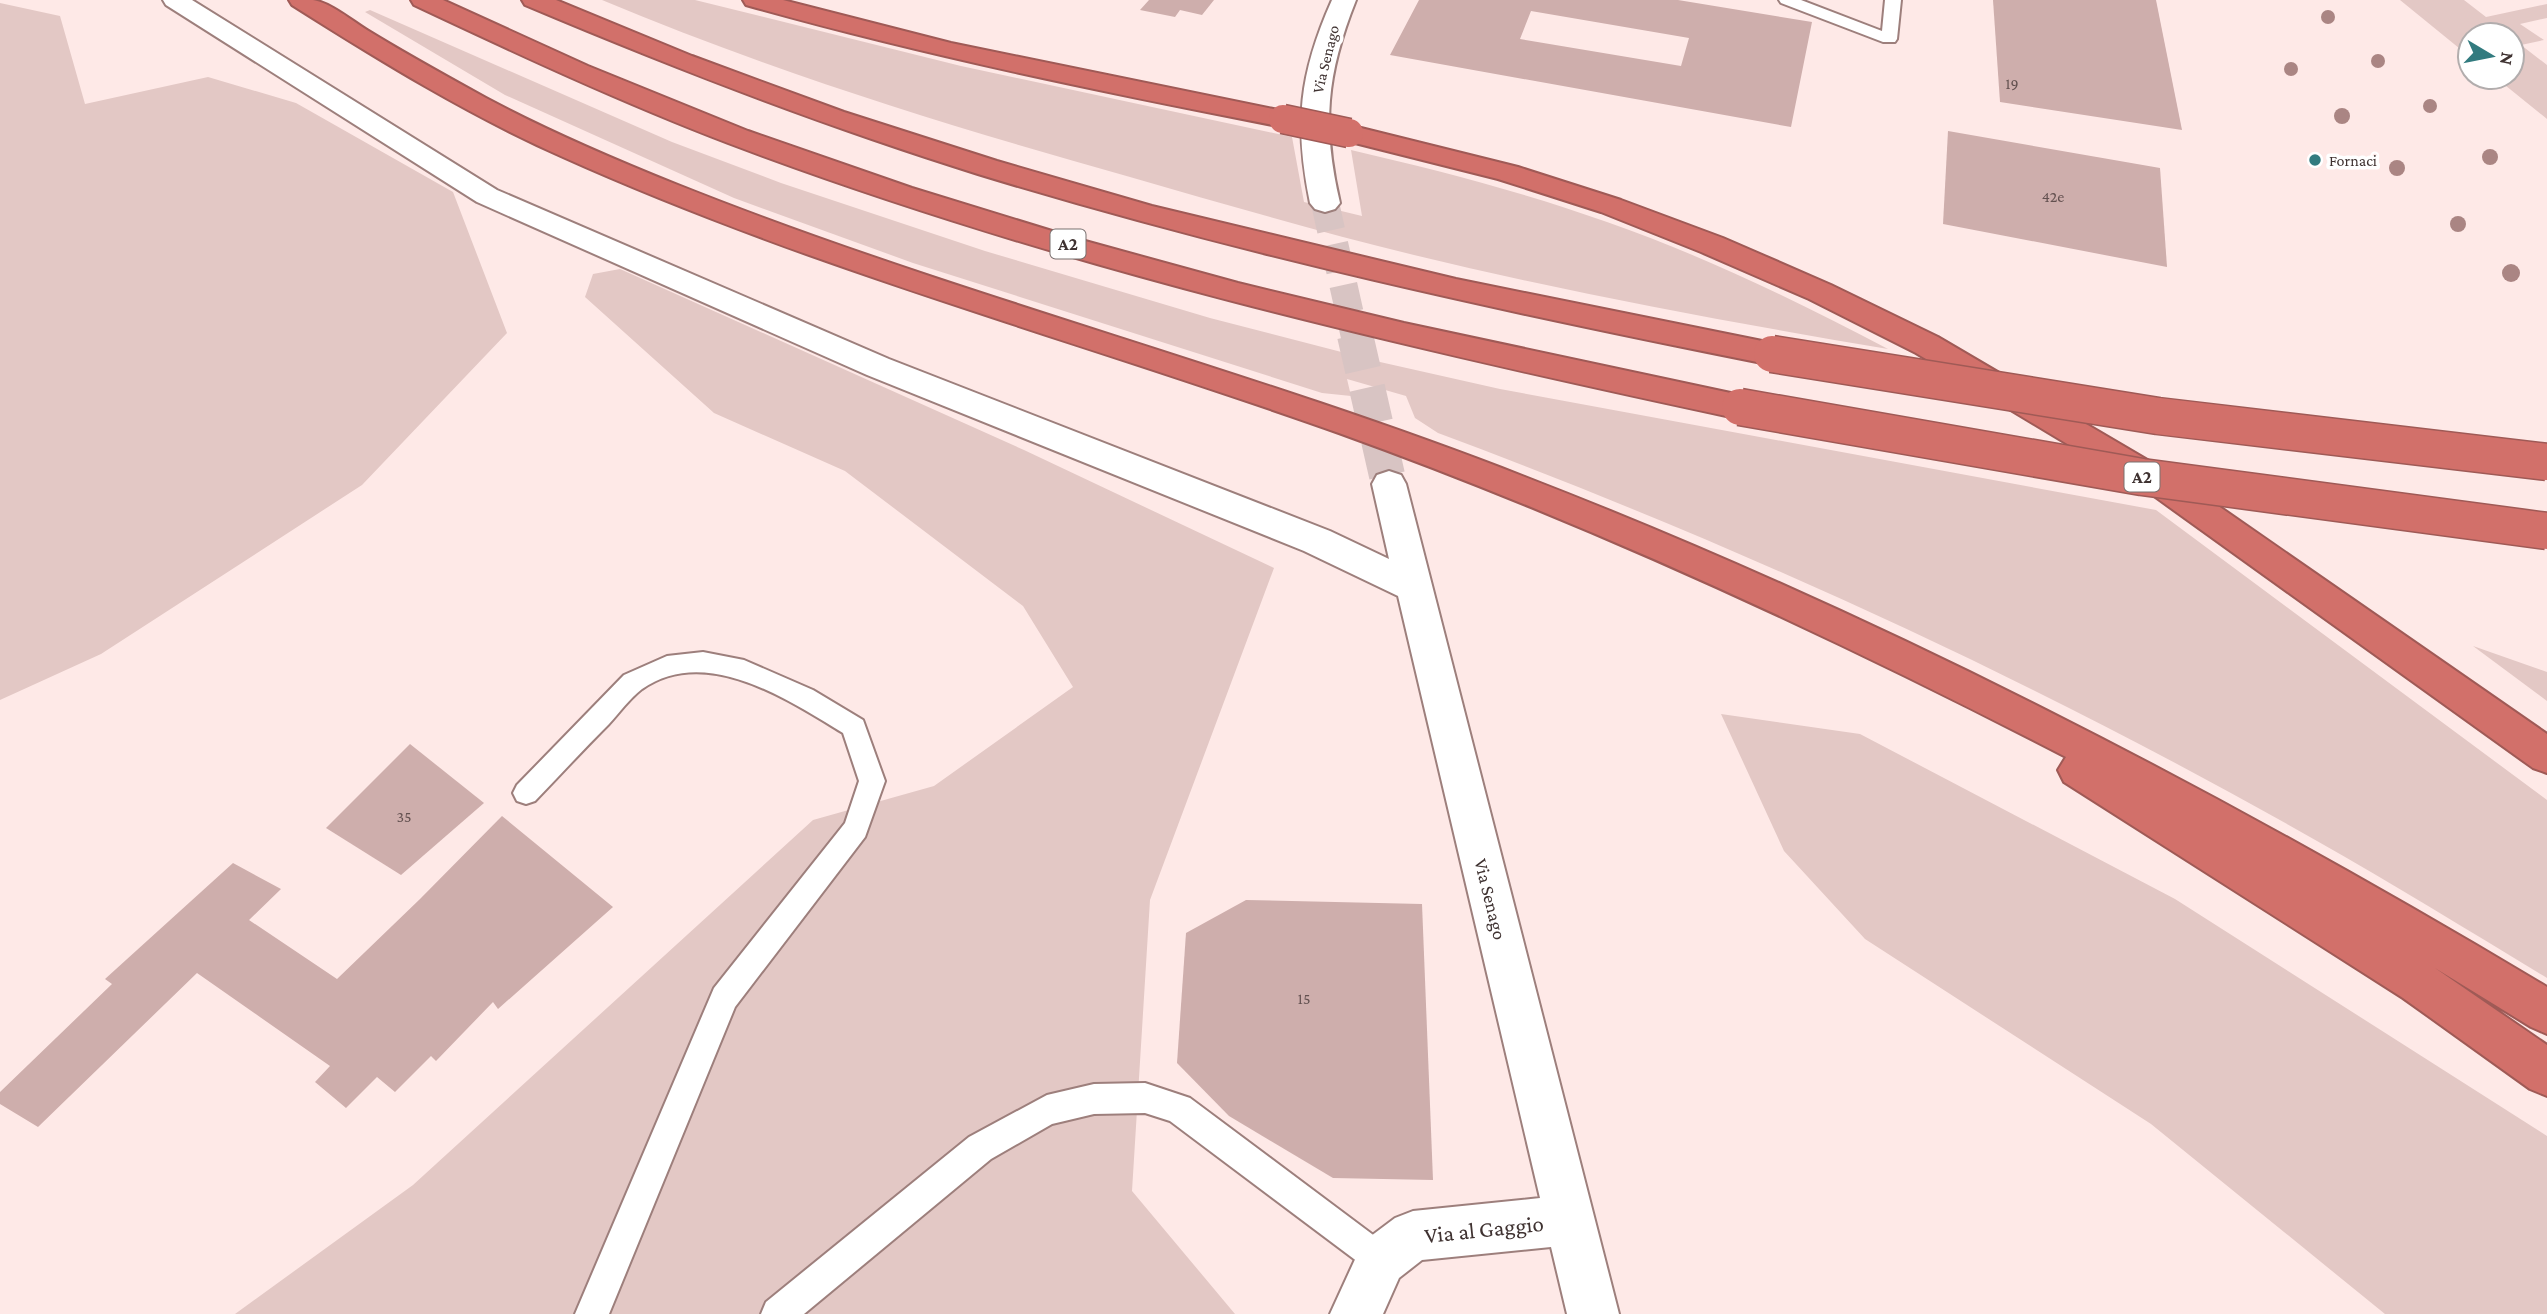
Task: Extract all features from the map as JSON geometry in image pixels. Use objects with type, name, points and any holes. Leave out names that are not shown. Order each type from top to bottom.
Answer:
[{"type":"highway","points":[[301,0],[389,54],[497,114],[569,149],[729,216],[913,281],[1390,439],[1599,519],[1722,571],[1860,634],[2169,792],[2336,886],[2547,1012]]},
{"type":"highway","name":"A2","points":[[423,0],[553,60],[807,160],[984,219],[1196,281],[1426,340],[1740,407],[1927,442],[2150,479],[2547,531]]},
{"type":"highway","points":[[534,0],[701,69],[946,154],[1132,209],[1348,265],[1571,315],[1977,390],[2211,424],[2547,462]]},
{"type":"highway","points":[[755,0],[841,25],[935,47],[1349,133],[1508,173],[1611,206],[1784,276],[1927,345],[2166,488],[2547,756]]},
{"type":"highway","points":[[1860,634],[2419,983],[2547,1073]]},
{"type":"street","points":[[175,0],[487,196],[878,367],[1317,541],[1414,587]]},
{"type":"street","name":"Via Senago","points":[[1325,203],[1314,146],[1315,99],[1335,19],[1344,0]]},
{"type":"street","name":"Via Senago","points":[[1390,484],[1594,1314]]},
{"type":"street","name":"Via al Gaggio","points":[[1356,1314],[1381,1260],[1413,1236],[1571,1220]]},
{"type":"lane","points":[[1787,0],[1889,38],[1893,0]]},
{"type":"lane","points":[[526,793],[633,682],[667,666],[703,662],[747,671],[803,696],[854,727],[872,780],[856,828],[724,998],[592,1314]]},
{"type":"lane","points":[[778,1314],[980,1148],[1047,1110],[1094,1099],[1145,1098],[1179,1109],[1381,1260]]},
{"type":"shaded area","points":[[602,0],[695,0],[961,66],[1292,137],[1304,202],[1362,216],[1351,150],[1480,182],[1575,211],[1679,249],[1785,297],[1888,349],[1591,294],[1473,269],[1307,227],[863,97],[732,51]]},
{"type":"shaded area","points":[[2400,0],[2464,0],[2486,17],[2547,4],[2547,18],[2526,23],[2456,21],[2456,46]]},
{"type":"shaded area","points":[[0,3],[60,16],[85,104],[208,77],[296,103],[453,192],[507,333],[362,485],[101,654],[0,700]]},
{"type":"shaded area","points":[[370,10],[672,142],[781,183],[985,251],[1210,318],[1380,362],[1500,389],[2156,510],[2547,800],[2547,978],[2317,841],[2104,726],[1886,619],[1775,570],[1551,476],[1438,433],[1415,418],[1406,396],[1347,379],[1351,396],[1322,393],[913,263],[734,198],[505,95],[365,12]]},
{"type":"shaded area","points":[[2526,28],[2544,40],[2526,44]]},
{"type":"shaded area","points":[[2526,49],[2547,65],[2547,119],[2512,91],[2526,91]]},
{"type":"shaded area","points":[[620,269],[1024,450],[1274,568],[1150,900],[1132,1191],[1235,1314],[235,1314],[413,1185],[813,820],[934,786],[1073,687],[1023,606],[845,471],[714,413],[585,297],[593,274]]},
{"type":"shaded area","points":[[2473,646],[2547,672],[2547,701]]},
{"type":"shaded area","points":[[1721,714],[1860,734],[2175,899],[2547,1136],[2547,1314],[2385,1314],[2151,1124],[1865,939],[1784,851]]},
{"type":"building","points":[[1149,0],[1214,0],[1202,15],[1180,10],[1175,17],[1140,10]]},
{"type":"building","points":[[1419,0],[1678,0],[1812,22],[1791,127],[1390,55]],"holes":[[[1531,11],[1689,38],[1681,66],[1520,39]]]},
{"type":"building","points":[[1993,0],[2156,0],[2182,130],[2000,102]]},
{"type":"building","points":[[1948,131],[2160,168],[2167,267],[1943,224]]},
{"type":"building","points":[[410,744],[484,803],[401,875],[326,828]]},
{"type":"building","points":[[502,816],[613,907],[498,1009],[493,1002],[436,1061],[431,1056],[395,1092],[377,1077],[346,1108],[315,1082],[330,1066],[197,973],[38,1127],[0,1104],[0,1092],[112,984],[105,979],[233,863],[281,889],[249,920],[337,979]]},
{"type":"building","points":[[1246,900],[1422,904],[1433,1180],[1333,1178],[1229,1116],[1177,1063],[1186,933]]},
{"type":"tunnel","points":[[1325,203],[1355,337]]},
{"type":"tunnel","points":[[1355,335],[1389,484]]},
{"type":"place","name":"Fornaci","points":[[2315,160]]}]
